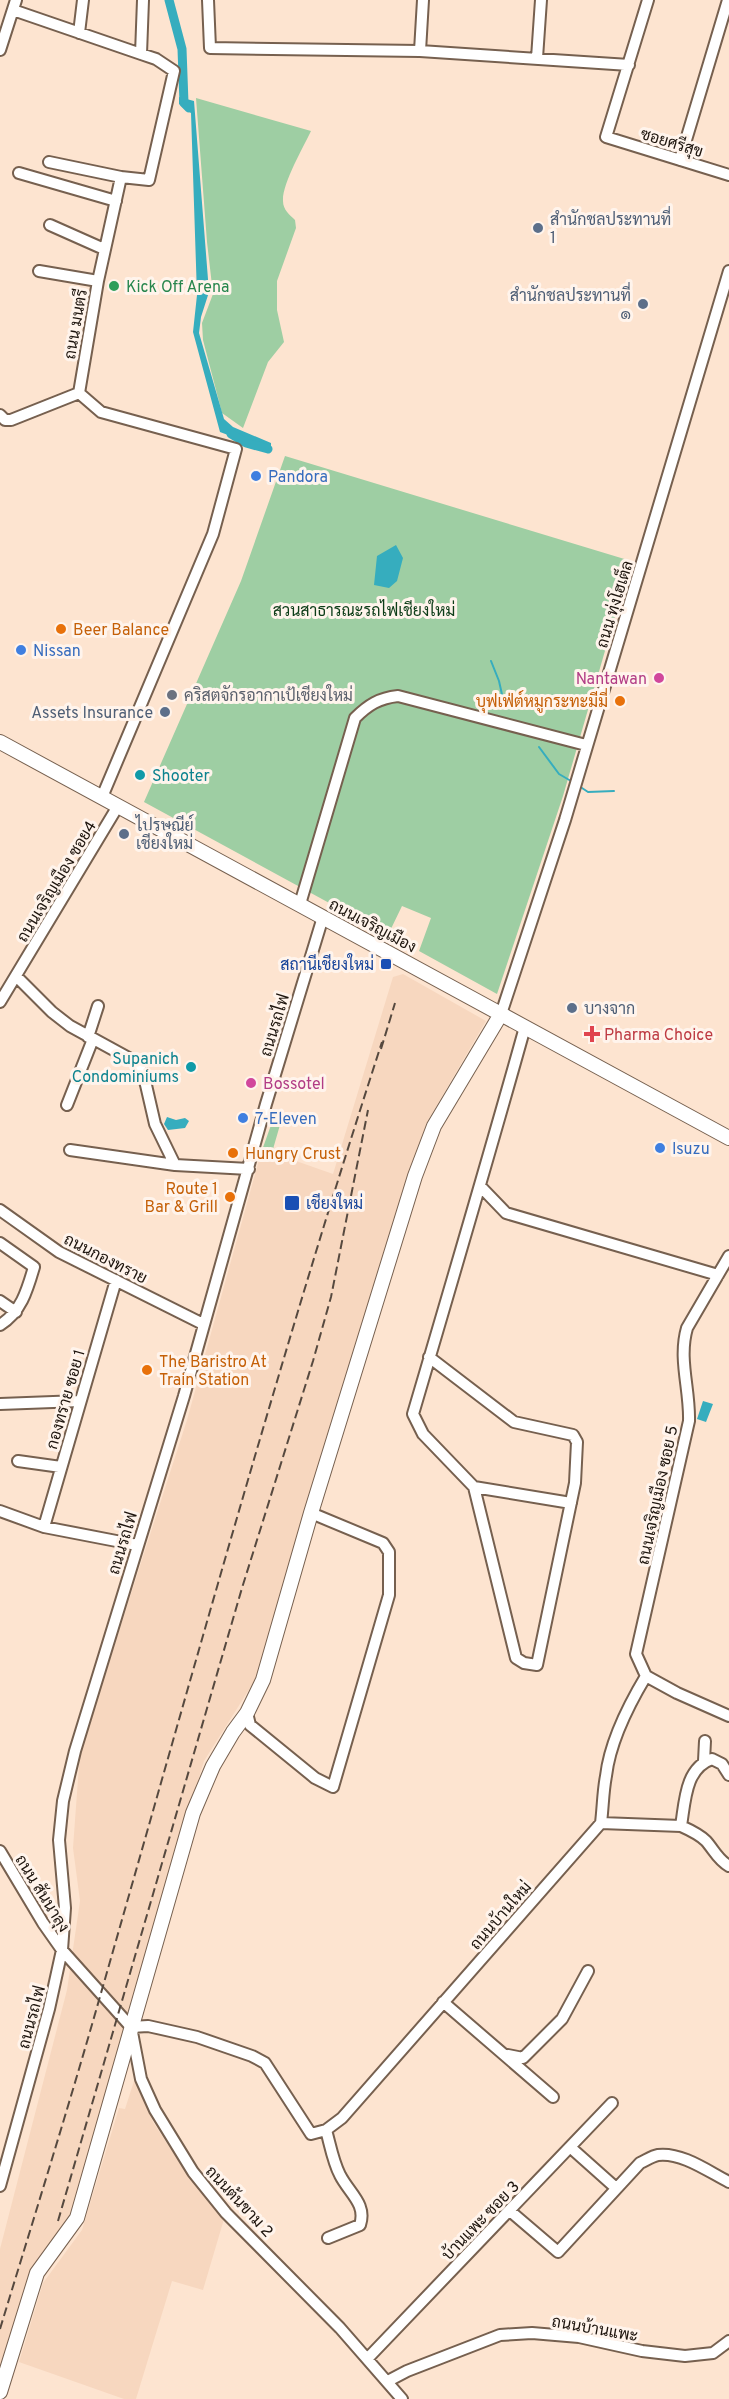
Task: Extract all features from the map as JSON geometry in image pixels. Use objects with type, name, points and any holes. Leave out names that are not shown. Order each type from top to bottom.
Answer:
[{"type":"main road","name":"ถนนเจริญเมือง","points":[[0,742],[729,1137]]},
{"type":"main road","points":[[483,1003],[491,1030]]},
{"type":"main road","points":[[0,2392],[37,2273],[77,2218],[193,1813],[213,1766],[248,1713],[269,1663],[311,1513],[415,1176],[434,1126],[501,1014]]},
{"type":"main road","points":[[491,1030],[501,1026],[523,1025]]},
{"type":"street","points":[[80,33],[82,0]]},
{"type":"street","points":[[141,54],[143,0]]},
{"type":"street","points":[[208,0],[210,48],[420,51],[629,65],[648,0]]},
{"type":"street","points":[[420,51],[423,0]]},
{"type":"street","points":[[537,58],[541,0]]},
{"type":"street","points":[[680,160],[728,0]]},
{"type":"street","points":[[0,50],[14,5],[80,33],[156,59],[174,71],[149,180],[121,177],[49,162]]},
{"type":"street","name":"ซอยศรีสุข","points":[[629,65],[606,137],[729,175]]},
{"type":"street","points":[[19,173],[116,201]]},
{"type":"street","name":"ถนน มนตรี","points":[[79,393],[104,249],[121,177]]},
{"type":"street","points":[[50,225],[104,249]]},
{"type":"street","points":[[39,271],[98,281]]},
{"type":"street","name":"ถนน ทุ่งโฮเต็ล","points":[[501,1014],[578,775],[729,271]]},
{"type":"street","points":[[0,415],[5,420],[11,420],[79,393],[101,412],[236,449],[213,534],[102,797]]},
{"type":"street","points":[[300,904],[354,718],[368,705],[384,698],[398,696],[586,745]]},
{"type":"street","name":"ถนนเจริญเมือง ซอย4","points":[[0,1002],[118,806]]},
{"type":"street","name":"ถนนรถไฟ","points":[[0,2186],[49,2009],[62,1950],[64,1908],[59,1840],[63,1801],[75,1751],[184,1396],[296,1003],[323,917]]},
{"type":"street","points":[[16,976],[52,1012],[91,1038],[134,1061],[142,1071],[155,1124],[175,1165]]},
{"type":"street","points":[[67,1105],[91,1038],[98,1006]]},
{"type":"street","points":[[429,1357],[513,1422],[573,1435],[577,1442],[575,1483],[537,1665],[524,1663],[516,1658],[474,1487],[423,1434],[413,1414],[429,1357],[481,1186],[523,1025]]},
{"type":"street","points":[[70,1150],[175,1165],[249,1169]]},
{"type":"street","points":[[481,1186],[506,1213],[718,1275]]},
{"type":"street","name":"ถนนกองทราย","points":[[0,1210],[59,1252],[203,1324]]},
{"type":"street","points":[[0,1244],[34,1268],[27,1290],[16,1312],[0,1325]]},
{"type":"street","name":"ถนนเจริญเมือง ซอย 5","points":[[646,1676],[636,1654],[689,1421],[683,1362],[684,1340],[687,1328],[729,1256]]},
{"type":"street","name":"กองทราย ซอย 1","points":[[44,1527],[116,1280]]},
{"type":"street","points":[[0,1301],[16,1312]]},
{"type":"street","points":[[0,1404],[80,1401]]},
{"type":"street","points":[[18,1461],[61,1467]]},
{"type":"street","points":[[474,1487],[571,1503]]},
{"type":"street","points":[[0,1511],[44,1527],[137,1545]]},
{"type":"street","points":[[248,1713],[250,1725],[315,1778],[333,1787],[389,1595],[390,1552],[383,1543],[311,1513]]},
{"type":"street","points":[[729,1716],[677,1693],[646,1676],[612,1748],[606,1775],[601,1823],[681,1826],[706,1841],[729,1866]]},
{"type":"street","points":[[704,1761],[705,1741]]},
{"type":"street","points":[[681,1826],[690,1778],[704,1761],[712,1759],[722,1764],[729,1775]]},
{"type":"street","name":"ถนนบ้านใหม่","points":[[130,2027],[148,2026],[196,2037],[252,2056],[265,2063],[311,2134],[326,2130],[342,2118],[601,1823]]},
{"type":"street","name":"ถนน สันนาลุง","points":[[0,1851],[37,1914],[62,1950],[130,2027]]},
{"type":"street","points":[[506,2055],[523,2058],[555,2028],[565,2016],[588,1971]]},
{"type":"street","points":[[443,2002],[553,2097]]},
{"type":"street","name":"ถนนต้นขาม 2","points":[[130,2027],[141,2079],[155,2110],[193,2172],[226,2213],[291,2276],[379,2370],[402,2399]]},
{"type":"street","name":"บ้านแพะ ซอย 3","points":[[379,2370],[510,2211],[612,2103]]},
{"type":"street","points":[[326,2130],[339,2174],[360,2204],[363,2217],[360,2225],[328,2238]]},
{"type":"street","points":[[570,2147],[616,2188]]},
{"type":"street","points":[[510,2211],[558,2252],[640,2163],[656,2155],[672,2156],[690,2162],[729,2182]]},
{"type":"street","name":"ถนนบ้านแพะ","points":[[379,2370],[407,2370],[500,2335],[532,2333],[579,2337],[642,2351],[685,2356],[714,2353],[729,2341]]},
{"type":"shaded area","points":[[403,974],[486,1021],[427,1122],[324,1445],[257,1677],[204,1761],[69,2222],[49,2245],[0,2372],[0,2249],[67,1990],[80,1901],[73,1848],[80,1752],[187,1420],[262,1149],[333,1174],[393,977]]},
{"type":"shaded area","points":[[135,2078],[153,2122],[183,2168],[224,2219],[203,2290],[172,2281],[136,2399],[124,2399],[19,2362],[43,2283],[82,2230],[119,2108],[125,2109]]},
{"type":"green space","points":[[196,98],[311,131],[289,176],[283,201],[287,212],[295,220],[296,228],[277,281],[277,310],[284,342],[268,362],[243,428],[222,413],[203,340],[202,323],[213,294]]},
{"type":"green space","name":"สวนสาธารณะรถไฟเชียงใหม่","points":[[285,456],[631,561],[563,796],[497,994],[419,951],[431,918],[402,906],[388,935],[144,802],[241,581]]},
{"type":"green space","points":[[275,1114],[282,1118],[271,1156],[261,1153]]},
{"type":"water","points":[[179,97],[194,101],[209,292],[201,317],[199,333],[224,419],[233,427],[271,443],[271,451],[220,432],[193,332],[197,295],[191,113],[179,104]]},
{"type":"water","points":[[396,545],[403,558],[397,581],[389,588],[374,585],[377,556]]},
{"type":"water","points":[[167,1117],[176,1120],[185,1118],[189,1121],[185,1128],[168,1130],[164,1124]]},
{"type":"water","points":[[703,1401],[713,1404],[706,1422],[697,1419]]},
{"type":"waterway","points":[[169,0],[182,49],[184,103],[189,108]]},
{"type":"waterway","points":[[231,434],[246,443],[268,449]]},
{"type":"waterway","points":[[491,661],[499,681],[505,708]]},
{"type":"waterway","points":[[539,747],[559,774],[571,781]]},
{"type":"waterway","points":[[579,786],[588,792],[614,791]]},
{"type":"railway","points":[[381,1049],[395,1003]]},
{"type":"railway","points":[[0,2329],[89,2035],[272,1397],[382,1042]]},
{"type":"railway","points":[[58,2221],[242,1588],[331,1297],[368,1110]]},
{"type":"place","name":"สำนักชลประทานที่ 1","points":[[538,228]]},
{"type":"place","name":"Kick Off Arena","points":[[114,286]]},
{"type":"place","name":"สำนักชลประทานที่ ๑","points":[[643,304]]},
{"type":"place","name":"Pandora","points":[[256,476]]},
{"type":"place","name":"Beer Balance","points":[[61,629]]},
{"type":"place","name":"Nissan","points":[[21,650]]},
{"type":"place","name":"Nantawan","points":[[659,678]]},
{"type":"place","name":"คริสตจักรอากาเป้เชียงใหม่","points":[[172,695]]},
{"type":"place","name":"บุฟเฟ่ต์หมูกระทะมีมี่","points":[[620,701]]},
{"type":"place","name":"Assets Insurance","points":[[165,712]]},
{"type":"place","name":"Shooter","points":[[140,775]]},
{"type":"place","name":"ไปรษณีย์ เชียงใหม่","points":[[124,834]]},
{"type":"place","name":"สถานีเชียงใหม่","points":[[386,964]]},
{"type":"place","name":"บางจาก","points":[[572,1008]]},
{"type":"place","name":"Pharma Choice","points":[[592,1034]]},
{"type":"place","name":"Supanich Condominiums","points":[[191,1067]]},
{"type":"place","name":"Bossotel","points":[[251,1083]]},
{"type":"place","name":"7-Eleven","points":[[243,1118]]},
{"type":"place","name":"Isuzu","points":[[660,1148]]},
{"type":"place","name":"Hungry Crust","points":[[233,1153]]},
{"type":"place","name":"Route 1 Bar & Grill","points":[[230,1197]]},
{"type":"place","name":"เชียงใหม่","points":[[292,1203]]},
{"type":"place","name":"The Baristro At Train Station","points":[[147,1370]]}]
